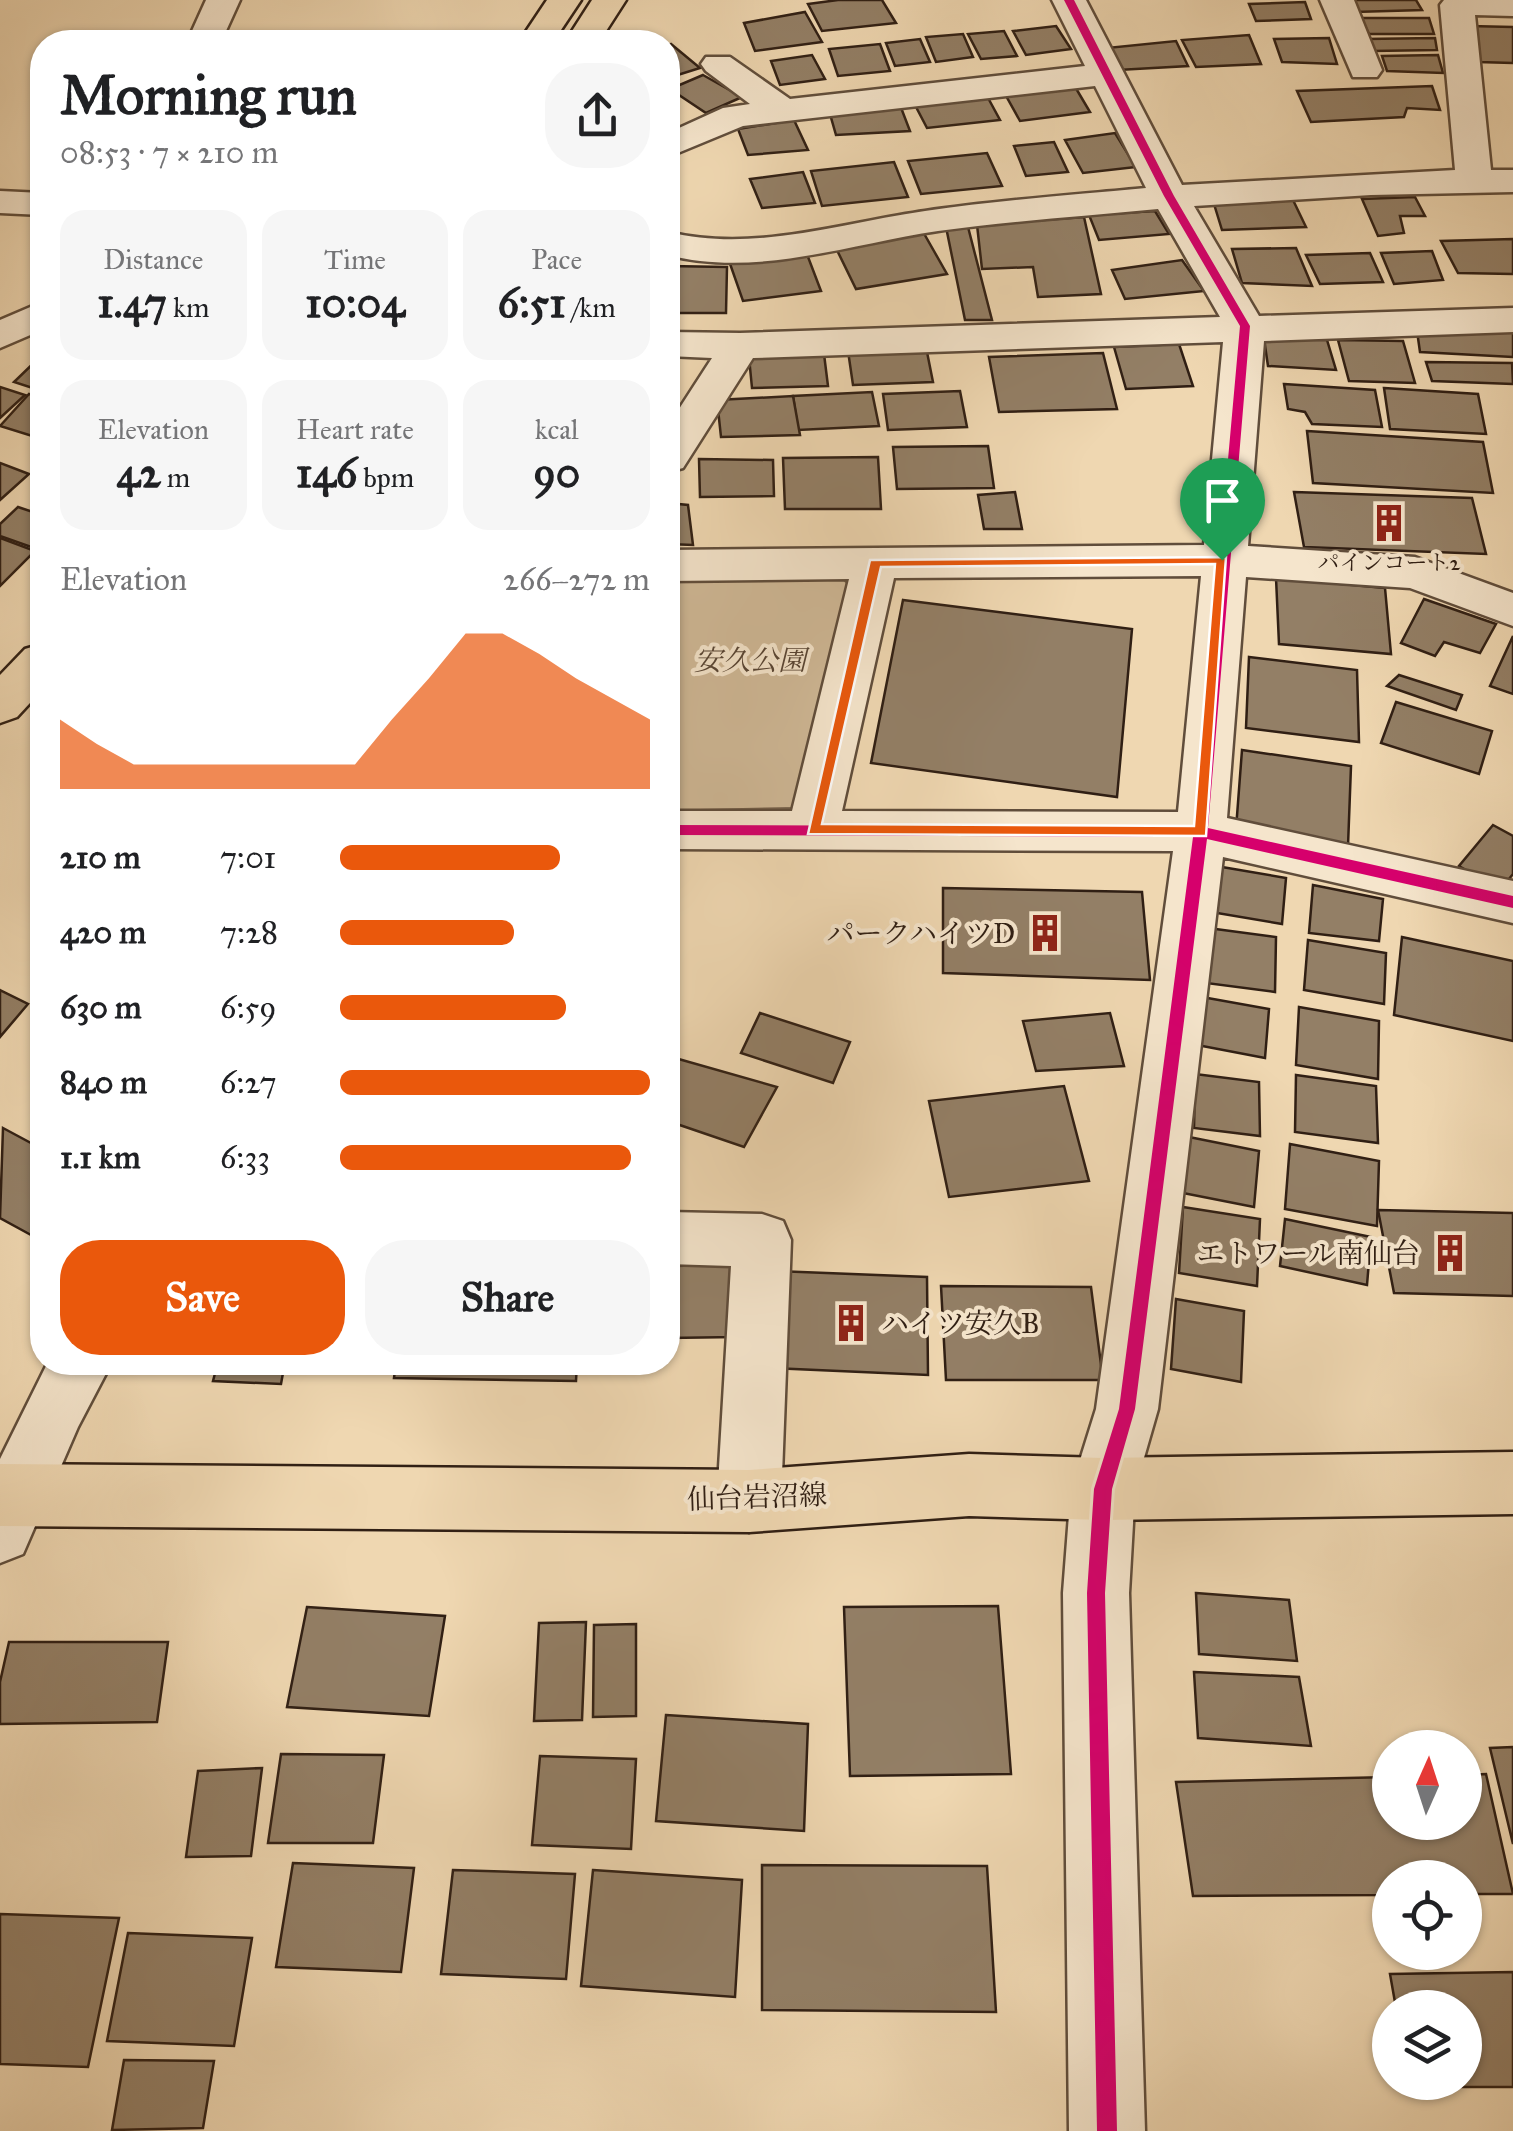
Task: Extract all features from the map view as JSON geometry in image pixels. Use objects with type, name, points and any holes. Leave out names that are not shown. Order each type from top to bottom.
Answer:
[{"type":"main road","points":[[544,30],[564,0]]},
{"type":"main road","points":[[590,30],[609,0]]},
{"type":"main road","name":"仙台岩沼線","points":[[5,1507],[749,1501],[969,1485],[1102,1488],[1513,1482]]},
{"type":"street","points":[[209,30],[223,0]]},
{"type":"street","points":[[1068,0],[1169,196],[1245,326],[1201,832],[1126,1410],[1102,1488],[1096,1593],[1107,2131]]},
{"type":"street","points":[[1337,0],[1365,70]]},
{"type":"street","points":[[1474,181],[1457,5],[1513,6]]},
{"type":"street","points":[[718,64],[785,112]]},
{"type":"street","points":[[680,141],[736,116],[1107,74]]},
{"type":"street","points":[[680,249],[729,252],[939,220],[1169,196],[1513,182]]},
{"type":"street","points":[[0,202],[30,203]]},
{"type":"street","points":[[0,336],[30,320]]},
{"type":"street","points":[[680,344],[740,346],[1245,326],[1513,320]]},
{"type":"street","points":[[680,439],[740,346]]},
{"type":"street","points":[[680,564],[1222,560],[1415,573],[1513,610]]},
{"type":"street","points":[[813,830],[875,563]]},
{"type":"street","points":[[680,830],[1201,832],[1513,902]]},
{"type":"street","points":[[680,1238],[762,1240],[749,1501]]},
{"type":"street","points":[[5,1507],[74,1375]]},
{"type":"green space","name":"安久公園","points":[[680,576],[841,576],[852,589],[799,808],[680,811]]},
{"type":"building","points":[[882,0],[896,23],[822,31],[808,4]]},
{"type":"building","points":[[1349,0],[1416,0],[1422,10],[1354,12]]},
{"type":"building","points":[[1305,2],[1311,19],[1256,21],[1249,4]]},
{"type":"building","points":[[805,12],[822,42],[755,51],[744,23]]},
{"type":"building","points":[[1361,18],[1429,18],[1434,34],[1369,34]]},
{"type":"building","points":[[1056,26],[1071,49],[1026,55],[1013,31]]},
{"type":"building","points":[[1469,26],[1513,27],[1513,63],[1478,62]]},
{"type":"building","points":[[1004,31],[1017,56],[981,59],[968,34]]},
{"type":"building","points":[[963,34],[973,57],[936,62],[926,37]]},
{"type":"building","points":[[1249,35],[1261,64],[1196,67],[1182,40]]},
{"type":"building","points":[[1329,38],[1337,64],[1282,62],[1274,39]]},
{"type":"building","points":[[1435,38],[1437,50],[1372,51],[1366,39]]},
{"type":"building","points":[[920,39],[930,62],[895,66],[886,43]]},
{"type":"building","points":[[1176,41],[1188,66],[1118,70],[1107,48]]},
{"type":"building","points":[[880,44],[890,71],[838,76],[829,49]]},
{"type":"building","points":[[680,51],[700,68],[680,74]]},
{"type":"building","points":[[812,55],[825,79],[780,85],[771,61]]},
{"type":"building","points":[[1438,55],[1443,73],[1387,71],[1382,56]]},
{"type":"building","points":[[703,75],[742,97],[706,113],[680,96],[680,85]]},
{"type":"building","points":[[1074,85],[1090,112],[1020,121],[1005,94]]},
{"type":"building","points":[[1432,86],[1440,110],[1407,108],[1404,117],[1311,122],[1297,91]]},
{"type":"building","points":[[987,96],[1000,120],[927,128],[915,105]]},
{"type":"building","points":[[900,105],[910,131],[836,135],[830,114]]},
{"type":"building","points":[[794,120],[808,150],[748,155],[738,129]]},
{"type":"building","points":[[1115,133],[1136,167],[1083,173],[1065,140]]},
{"type":"building","points":[[1054,142],[1068,172],[1026,176],[1014,146]]},
{"type":"building","points":[[987,153],[1002,186],[921,194],[908,161]]},
{"type":"building","points":[[894,162],[908,197],[822,206],[811,171]]},
{"type":"building","points":[[803,172],[815,203],[762,208],[750,179]]},
{"type":"building","points":[[1415,197],[1425,216],[1400,216],[1404,233],[1378,236],[1362,199]]},
{"type":"building","points":[[1293,200],[1306,227],[1222,230],[1214,204]]},
{"type":"building","points":[[1155,211],[1169,234],[1099,240],[1089,215]]},
{"type":"building","points":[[1084,217],[1101,294],[1038,297],[1033,267],[982,269],[977,225]]},
{"type":"building","points":[[946,227],[968,227],[992,320],[965,320]]},
{"type":"building","points":[[922,230],[947,274],[856,289],[834,244]]},
{"type":"building","points":[[1513,239],[1513,274],[1458,273],[1441,241]]},
{"type":"building","points":[[1296,248],[1312,286],[1242,283],[1232,249]]},
{"type":"building","points":[[805,249],[821,291],[743,301],[728,258]]},
{"type":"building","points":[[1432,251],[1443,280],[1394,284],[1381,253]]},
{"type":"building","points":[[1370,253],[1383,282],[1320,284],[1306,255]]},
{"type":"building","points":[[1182,260],[1204,291],[1125,299],[1112,270]]},
{"type":"building","points":[[680,266],[727,267],[726,313],[680,313]]},
{"type":"building","points":[[1417,331],[1513,332],[1513,357],[1420,352]]},
{"type":"building","points":[[1264,339],[1327,340],[1336,370],[1268,366]]},
{"type":"building","points":[[1338,340],[1403,341],[1415,383],[1349,381]]},
{"type":"building","points":[[1179,344],[1193,386],[1126,389],[1114,347]]},
{"type":"building","points":[[926,347],[933,382],[853,385],[848,351]]},
{"type":"building","points":[[1103,353],[1117,409],[999,412],[989,357]]},
{"type":"building","points":[[824,354],[828,386],[752,388],[749,357]]},
{"type":"building","points":[[1426,362],[1512,363],[1513,384],[1432,381]]},
{"type":"building","points":[[30,367],[30,387],[14,382]]},
{"type":"building","points":[[1284,384],[1375,390],[1382,427],[1312,424],[1305,412],[1288,409]]},
{"type":"building","points":[[0,387],[25,395],[0,418]]},
{"type":"building","points":[[1384,388],[1478,394],[1486,434],[1390,429]]},
{"type":"building","points":[[960,391],[967,427],[888,430],[883,394]]},
{"type":"building","points":[[872,392],[879,426],[798,430],[793,396]]},
{"type":"building","points":[[29,394],[30,394],[30,435],[0,426]]},
{"type":"building","points":[[793,396],[800,435],[721,437],[717,400]]},
{"type":"building","points":[[1307,431],[1483,442],[1493,493],[1313,483]]},
{"type":"building","points":[[988,446],[994,488],[897,489],[893,447]]},
{"type":"building","points":[[878,457],[881,509],[785,509],[783,458]]},
{"type":"building","points":[[699,459],[773,460],[774,496],[700,497]]},
{"type":"building","points":[[0,463],[29,474],[0,500]]},
{"type":"building","points":[[1015,492],[1022,529],[984,529],[978,495]]},
{"type":"building","name":"パインコート2","points":[[1294,492],[1472,498],[1486,554],[1304,547]]},
{"type":"building","points":[[680,504],[688,505],[693,545],[680,544]]},
{"type":"building","points":[[18,507],[30,511],[30,547],[0,536],[0,524]]},
{"type":"building","points":[[0,538],[30,549],[30,556],[0,586]]},
{"type":"building","points":[[1276,578],[1385,588],[1391,654],[1279,644]]},
{"type":"building","points":[[1424,599],[1496,624],[1480,653],[1444,642],[1435,656],[1401,643]]},
{"type":"building","points":[[903,600],[1132,629],[1117,797],[871,763]]},
{"type":"building","points":[[1513,636],[1513,694],[1490,686]]},
{"type":"building","points":[[1249,657],[1357,670],[1359,742],[1246,728]]},
{"type":"building","points":[[1399,675],[1462,695],[1456,710],[1387,686]]},
{"type":"building","points":[[1396,702],[1492,731],[1479,774],[1381,743]]},
{"type":"building","points":[[1242,750],[1351,766],[1348,846],[1236,829]]},
{"type":"building","points":[[1493,825],[1513,836],[1513,874],[1500,890],[1459,866]]},
{"type":"building","points":[[1222,867],[1286,878],[1282,924],[1217,913]]},
{"type":"building","points":[[1313,885],[1383,899],[1379,941],[1309,933]]},
{"type":"building","name":"パークハイツD","points":[[943,888],[1142,892],[1150,980],[943,973]]},
{"type":"building","points":[[1208,928],[1276,937],[1275,992],[1206,983]]},
{"type":"building","points":[[1402,937],[1513,961],[1513,1041],[1394,1015]]},
{"type":"building","points":[[1308,940],[1386,953],[1384,1004],[1304,990]]},
{"type":"building","points":[[0,990],[28,1004],[0,1037]]},
{"type":"building","points":[[1202,997],[1269,1009],[1265,1058],[1197,1045]]},
{"type":"building","points":[[1299,1007],[1379,1021],[1378,1079],[1296,1065]]},
{"type":"building","points":[[760,1013],[850,1042],[833,1083],[741,1053]]},
{"type":"building","points":[[1110,1013],[1124,1066],[1036,1071],[1023,1021]]},
{"type":"building","points":[[680,1059],[777,1087],[744,1147],[680,1125]]},
{"type":"building","points":[[1195,1074],[1259,1082],[1260,1136],[1194,1128]]},
{"type":"building","points":[[1296,1075],[1376,1086],[1378,1143],[1295,1132]]},
{"type":"building","points":[[1064,1086],[1089,1181],[949,1197],[929,1101]]},
{"type":"building","points":[[3,1128],[30,1143],[30,1234],[0,1218]]},
{"type":"building","points":[[1189,1137],[1259,1151],[1254,1207],[1183,1193]]},
{"type":"building","points":[[1290,1144],[1379,1161],[1377,1226],[1285,1209]]},
{"type":"building","points":[[1183,1207],[1260,1219],[1257,1286],[1179,1273]]},
{"type":"building","name":"エトワール南仙台","points":[[1378,1210],[1513,1213],[1513,1296],[1394,1293]]},
{"type":"building","points":[[1285,1219],[1371,1237],[1367,1285],[1280,1266]]},
{"type":"building","points":[[734,1265],[736,1337],[680,1338],[680,1266]]},
{"type":"building","name":"ハイツ安久B","points":[[776,1271],[927,1277],[928,1375],[772,1368]]},
{"type":"building","points":[[941,1286],[1091,1287],[1103,1380],[946,1380]]},
{"type":"building","points":[[1176,1299],[1244,1311],[1241,1382],[1171,1369]]},
{"type":"building","points":[[215,1375],[283,1375],[281,1384],[213,1381]]},
{"type":"building","points":[[394,1375],[576,1375],[576,1381],[394,1378]]},
{"type":"building","points":[[1196,1593],[1289,1600],[1297,1661],[1199,1654]]},
{"type":"building","points":[[998,1606],[1011,1774],[850,1776],[844,1607]]},
{"type":"building","points":[[307,1607],[445,1616],[429,1716],[287,1707]]},
{"type":"building","points":[[586,1622],[582,1720],[534,1721],[539,1623]]},
{"type":"building","points":[[636,1624],[636,1716],[593,1717],[594,1625]]},
{"type":"building","points":[[9,1642],[168,1642],[157,1722],[0,1724],[0,1682]]},
{"type":"building","points":[[1194,1672],[1299,1677],[1311,1746],[1198,1738]]},
{"type":"building","points":[[666,1715],[808,1724],[804,1831],[656,1821]]},
{"type":"building","points":[[1513,1747],[1513,1844],[1490,1748]]},
{"type":"building","points":[[281,1754],[384,1755],[373,1843],[268,1843]]},
{"type":"building","points":[[540,1756],[636,1759],[631,1849],[532,1845]]},
{"type":"building","points":[[262,1768],[251,1856],[186,1857],[198,1771]]},
{"type":"building","points":[[1482,1774],[1486,1774],[1513,1894],[1482,1894],[1482,1860],[1372,1860],[1372,1895],[1193,1896],[1176,1782],[1372,1777],[1372,1840],[1482,1840]]},
{"type":"building","points":[[293,1863],[414,1868],[401,1972],[276,1967]]},
{"type":"building","points":[[762,1865],[987,1866],[996,2012],[762,2010]]},
{"type":"building","points":[[453,1870],[575,1874],[566,1979],[441,1974]]},
{"type":"building","points":[[593,1870],[742,1880],[735,1997],[581,1986]]},
{"type":"building","points":[[0,1914],[119,1918],[88,2067],[0,2064]]},
{"type":"building","points":[[128,1933],[252,1938],[234,2046],[107,2041]]},
{"type":"building","points":[[1513,1972],[1513,2087],[1482,2087],[1482,1990],[1393,1990],[1390,1974]]},
{"type":"building","points":[[124,2060],[214,2061],[203,2128],[112,2130]]},
{"type":"cycle path","points":[[1069,0],[1169,196],[1245,326],[1201,832],[1127,1409],[1103,1489],[1096,1593],[1107,2131]]},
{"type":"cycle path","points":[[680,830],[1201,832],[1513,902]]},
{"type":"place","name":"パインコート2","points":[[1389,523]]},
{"type":"place","name":"パークハイツD","points":[[1045,933]]},
{"type":"place","name":"エトワール南仙台","points":[[1450,1253]]},
{"type":"place","name":"ハイツ安久B","points":[[851,1323]]},
{"type":"route","points":[[1222,560],[1201,832],[813,830],[875,563],[1222,560]]}]
